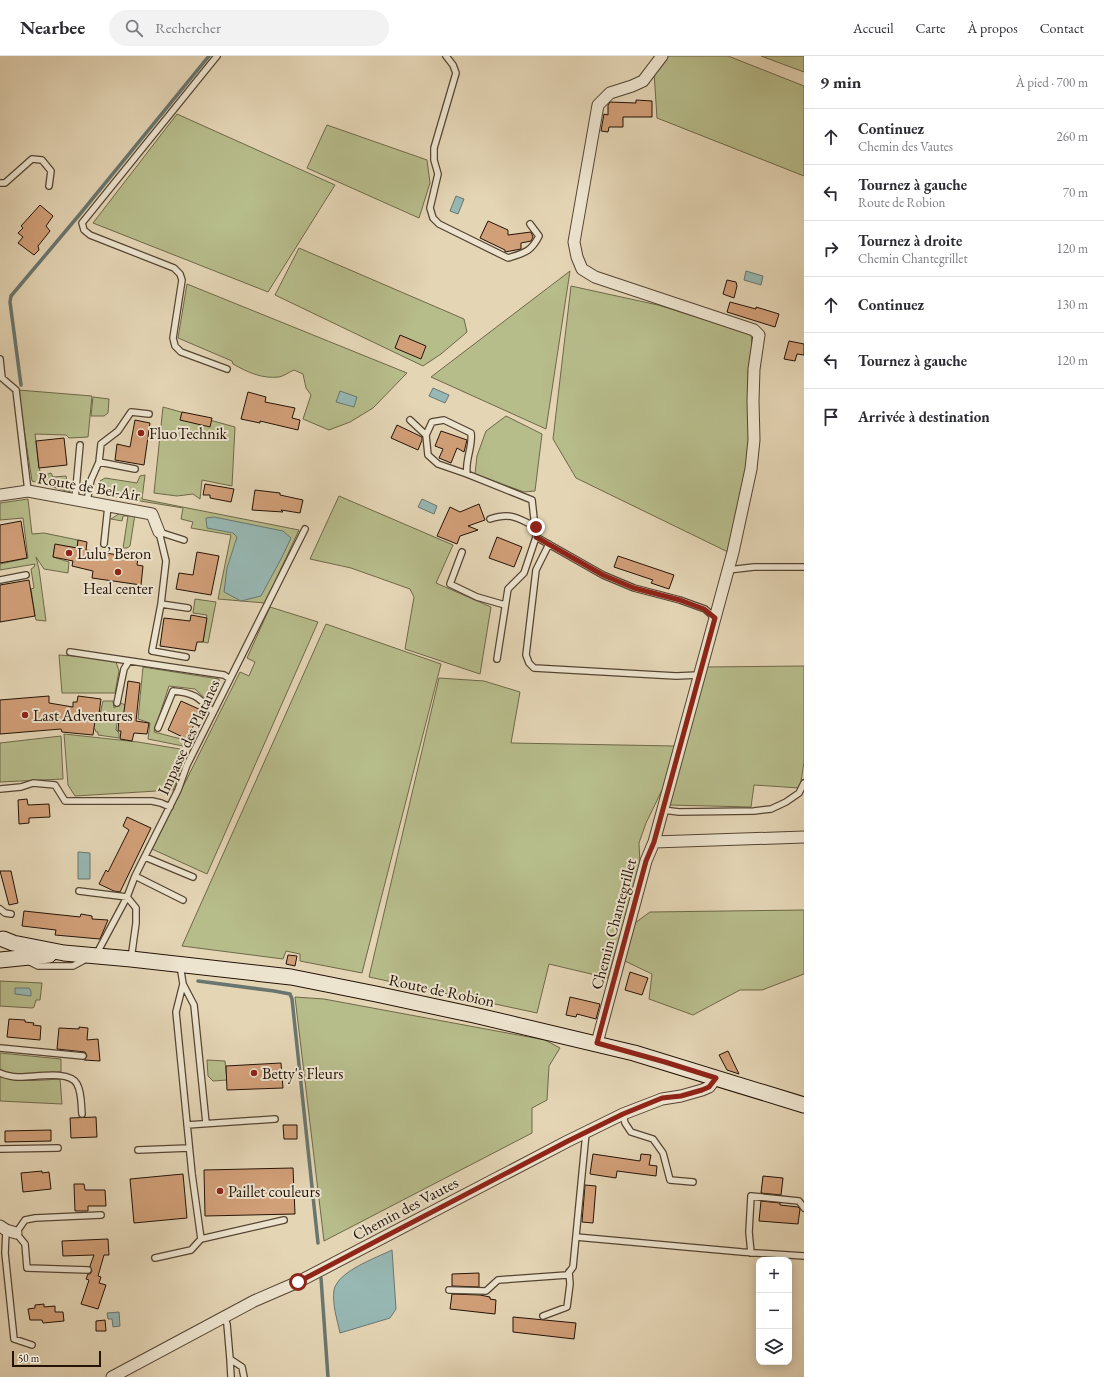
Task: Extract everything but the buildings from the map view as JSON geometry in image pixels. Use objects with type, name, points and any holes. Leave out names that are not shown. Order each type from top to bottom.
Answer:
[{"type":"main road","name":"Route de Robion","points":[[1,935],[13,943],[64,953],[180,964],[291,977],[391,997],[597,1043],[665,1062],[804,1105]]},
{"type":"main road","points":[[0,956],[3,946],[1,935]]},
{"type":"main road","name":"Route de Robion","points":[[0,960],[64,953]]},
{"type":"street","points":[[654,842],[728,570],[751,469],[754,440],[754,369],[760,335],[754,330],[595,277],[582,269],[577,257],[574,242],[598,105],[610,93],[643,81],[662,56]]},
{"type":"street","name":"Route de Bel-Air","points":[[0,495],[28,491],[152,514],[159,532]]},
{"type":"street","name":"Chemin Chantegrillet","points":[[597,1043],[646,861],[654,842],[804,837]]},
{"type":"street","name":"Chemin des Vautes","points":[[112,1377],[254,1301],[304,1278],[586,1132],[623,1114],[662,1098],[681,1096],[702,1090],[709,1087],[716,1078]]},
{"type":"lane","points":[[217,56],[82,223],[84,230],[90,235],[174,268],[180,274],[182,280],[172,338],[175,346],[180,352],[227,369]]},
{"type":"lane","points":[[446,56],[453,65],[456,73],[434,148],[434,160],[438,174],[430,208],[433,218],[440,224],[508,258],[527,252],[535,244],[539,236],[530,224]]},
{"type":"lane","points":[[0,183],[5,183],[32,159],[42,160],[51,171],[49,186]]},
{"type":"lane","points":[[0,359],[1,379],[16,390],[28,491]]},
{"type":"lane","points":[[87,502],[91,480],[99,462],[101,444],[118,431],[131,412],[149,414]]},
{"type":"lane","points":[[410,420],[426,434]]},
{"type":"lane","points":[[467,474],[466,465],[472,442],[471,433],[444,420],[432,422],[426,434],[428,455],[438,464],[532,500],[536,537],[524,573],[508,589],[497,659]]},
{"type":"lane","points":[[75,499],[80,445]]},
{"type":"lane","points":[[99,462],[135,469]]},
{"type":"lane","points":[[104,544],[108,505]]},
{"type":"lane","points":[[490,519],[509,515],[536,527]]},
{"type":"lane","name":"Impasse des Platanes","points":[[94,955],[127,896],[178,790],[187,765],[305,530]]},
{"type":"lane","points":[[159,532],[184,540]]},
{"type":"lane","points":[[159,532],[166,561],[161,604],[152,651],[186,657]]},
{"type":"lane","points":[[536,537],[603,575],[634,588],[680,600],[704,609],[715,618]]},
{"type":"lane","points":[[549,544],[536,570],[526,655],[528,663],[534,668],[676,676],[699,675]]},
{"type":"lane","points":[[462,552],[450,584],[477,597],[505,605]]},
{"type":"lane","points":[[728,570],[754,567],[804,567]]},
{"type":"lane","points":[[0,580],[26,575]]},
{"type":"lane","points":[[161,604],[188,608]]},
{"type":"lane","points":[[70,652],[224,675],[230,679]]},
{"type":"lane","points":[[117,703],[124,669],[129,661]]},
{"type":"lane","points":[[158,728],[173,692],[186,692],[199,698],[213,712]]},
{"type":"lane","points":[[0,789],[21,787],[33,783],[56,785],[65,801],[152,801],[170,807]]},
{"type":"lane","points":[[662,810],[679,812],[771,809],[799,794],[804,783]]},
{"type":"lane","points":[[145,858],[193,877]]},
{"type":"lane","points":[[136,876],[183,900]]},
{"type":"lane","points":[[79,891],[127,896],[136,908],[136,923],[131,959]]},
{"type":"lane","points":[[0,909],[11,914]]},
{"type":"lane","points":[[23,958],[38,966],[73,966],[94,955]]},
{"type":"lane","points":[[180,964],[183,984],[194,1004],[206,1123]]},
{"type":"lane","points":[[183,984],[176,1012],[187,1125],[202,1239]]},
{"type":"lane","points":[[0,1048],[83,1056]]},
{"type":"lane","points":[[0,1073],[16,1078],[61,1076],[72,1078],[77,1084],[81,1099],[82,1114]]},
{"type":"lane","points":[[623,1114],[625,1123],[631,1132],[653,1139],[663,1153],[670,1180],[693,1182]]},
{"type":"lane","points":[[187,1125],[275,1120]]},
{"type":"lane","points":[[449,1290],[486,1291],[498,1280],[567,1275],[573,1267],[586,1132]]},
{"type":"lane","points":[[0,1149],[58,1148]]},
{"type":"lane","points":[[138,1150],[190,1148]]},
{"type":"lane","points":[[751,1253],[749,1232],[751,1196],[799,1201],[804,1208]]},
{"type":"lane","points":[[7,1230],[25,1220],[35,1218],[101,1215]]},
{"type":"lane","points":[[155,1258],[190,1250],[202,1239],[284,1220]]},
{"type":"lane","points":[[7,1230],[26,1244],[28,1268],[88,1270]]},
{"type":"lane","points":[[7,1230],[5,1253],[14,1339],[32,1345]]},
{"type":"lane","points":[[576,1237],[751,1253],[804,1256]]},
{"type":"lane","points":[[543,1316],[567,1307],[570,1284],[569,1272]]},
{"type":"lane","points":[[224,1317],[227,1324],[231,1377]]},
{"type":"lane","points":[[230,1359],[242,1367],[244,1377]]},
{"type":"green space","points":[[667,56],[728,56],[804,86],[804,176],[657,118],[654,72]]},
{"type":"green space","points":[[761,56],[804,56],[804,72]]},
{"type":"green space","points":[[177,114],[335,185],[268,292],[93,223]]},
{"type":"green space","points":[[327,125],[427,160],[430,183],[419,218],[307,168]]},
{"type":"green space","points":[[299,248],[464,319],[467,332],[441,354],[423,366],[275,295]]},
{"type":"green space","points":[[570,271],[546,429],[431,377]]},
{"type":"green space","points":[[187,284],[407,373],[373,408],[350,422],[329,430],[303,419],[311,395],[306,388],[303,374],[294,370],[279,377],[267,377],[255,374],[233,364],[232,361],[178,338]]},
{"type":"green space","points":[[571,286],[658,305],[751,334],[752,345],[748,372],[749,431],[747,465],[728,552],[576,478],[553,439]]},
{"type":"green space","points":[[18,390],[92,396],[88,437],[69,438],[66,435],[35,434],[39,468],[42,476],[51,473],[53,477],[66,476],[67,481],[72,482],[70,492],[32,481]]},
{"type":"green space","points":[[93,397],[109,399],[108,413],[104,416],[91,416]]},
{"type":"green space","points":[[163,407],[235,427],[232,486],[202,480],[200,499],[193,494],[177,496],[154,493]]},
{"type":"green space","points":[[506,416],[542,434],[535,491],[524,492],[475,474],[477,456],[486,431]]},
{"type":"green space","points":[[145,475],[142,499],[299,530],[265,603],[218,599],[231,535],[191,528],[193,522],[181,519],[183,508],[104,495],[101,488],[106,486],[101,485],[100,481],[105,478],[137,483],[140,476]]},
{"type":"green space","points":[[339,496],[453,545],[436,583],[491,607],[480,674],[405,649],[414,597],[410,589],[351,568],[310,559]]},
{"type":"green space","points":[[28,499],[32,534],[44,533],[78,540],[77,548],[55,545],[53,557],[69,562],[68,573],[44,569],[36,557],[46,621],[36,620],[35,616],[31,589],[34,588],[31,569],[35,564],[0,570],[0,564],[28,558],[23,518],[0,520],[0,503]]},
{"type":"green space","points":[[120,513],[135,514],[130,546],[127,548],[123,548],[128,516],[123,516],[122,521],[111,519]]},
{"type":"green space","points":[[195,599],[216,602],[208,643],[203,642],[207,615],[193,613]]},
{"type":"green space","points":[[270,607],[318,622],[207,874],[152,849],[240,672],[249,676],[255,662],[247,658]]},
{"type":"green space","points":[[326,624],[441,664],[362,973],[300,961],[300,954],[286,951],[283,959],[182,946]]},
{"type":"green space","points":[[59,655],[100,658],[116,662],[119,671],[115,693],[62,693]]},
{"type":"green space","points":[[804,666],[804,762],[800,788],[754,785],[751,807],[669,805],[705,667]]},
{"type":"green space","points":[[143,667],[219,679],[220,684],[211,704],[195,689],[169,686],[154,732],[185,740],[183,746],[148,739],[150,723],[138,719]]},
{"type":"green space","points":[[439,678],[484,681],[520,692],[511,743],[675,746],[663,788],[646,823],[639,843],[640,865],[608,978],[549,964],[537,1013],[369,977]]},
{"type":"green space","points":[[103,701],[113,701],[114,708],[121,703],[129,707],[127,718],[118,717],[116,730],[119,733],[119,738],[98,735],[98,732],[96,732],[95,729],[80,728],[81,721],[97,722]]},
{"type":"green space","points":[[64,734],[138,742],[180,749],[182,754],[186,757],[173,790],[75,796],[68,785]]},
{"type":"green space","points":[[61,736],[63,779],[0,782],[0,743]]},
{"type":"green space","points":[[804,910],[804,974],[762,990],[740,990],[693,1015],[649,999],[652,974],[625,961],[635,923],[650,912]]},
{"type":"green space","points":[[0,981],[42,983],[40,1000],[36,1000],[34,1007],[32,1008],[0,1006]]},
{"type":"green space","points":[[295,997],[324,999],[545,1040],[560,1048],[549,1066],[547,1100],[532,1108],[532,1133],[324,1241]]},
{"type":"green space","points":[[0,1053],[61,1059],[61,1072],[9,1073],[0,1070]]},
{"type":"green space","points":[[207,1060],[225,1061],[227,1080],[213,1081],[208,1076]]},
{"type":"green space","points":[[0,1076],[15,1080],[60,1079],[62,1104],[0,1101]]},
{"type":"water","points":[[456,196],[464,199],[458,214],[450,211]]},
{"type":"water","points":[[746,271],[763,276],[761,285],[744,280]]},
{"type":"water","points":[[433,388],[449,395],[445,403],[429,396]]},
{"type":"water","points":[[340,391],[357,397],[354,407],[336,402]]},
{"type":"water","points":[[422,499],[437,506],[434,514],[418,507]]},
{"type":"water","points":[[214,517],[283,531],[291,538],[261,596],[241,601],[224,592],[227,568],[237,537],[233,533],[207,528],[206,518]]},
{"type":"water","points":[[78,852],[90,853],[90,879],[78,879]]},
{"type":"water","points":[[15,988],[29,988],[31,991],[31,996],[15,994]]},
{"type":"water","points":[[392,1250],[396,1309],[390,1318],[340,1333],[334,1301],[334,1290],[337,1283],[342,1277],[358,1266]]},
{"type":"water","points":[[119,1312],[120,1326],[113,1327],[112,1319],[108,1319],[107,1313]]},
{"type":"waterway","points":[[21,385],[10,302],[11,296],[209,56]]},
{"type":"waterway","points":[[198,981],[290,994],[292,999],[318,1243]]},
{"type":"waterway","points":[[321,1278],[328,1377]]},
{"type":"place","name":"FluoTechnik","points":[[141,433]]},
{"type":"place","name":"Lulu’ Beron","points":[[69,553]]},
{"type":"place","name":"Heal center","points":[[118,572]]},
{"type":"place","name":"Last Adventures","points":[[25,715]]},
{"type":"place","name":"Betty's Fleurs","points":[[254,1073]]},
{"type":"place","name":"Paillet couleurs","points":[[220,1191]]},
{"type":"route","points":[[298,1282],[586,1132],[623,1114],[662,1098],[681,1096],[702,1090],[709,1087],[716,1078],[597,1043],[646,861],[654,842],[715,618],[704,609],[680,600],[634,588],[603,575],[536,537],[536,527]]}]
